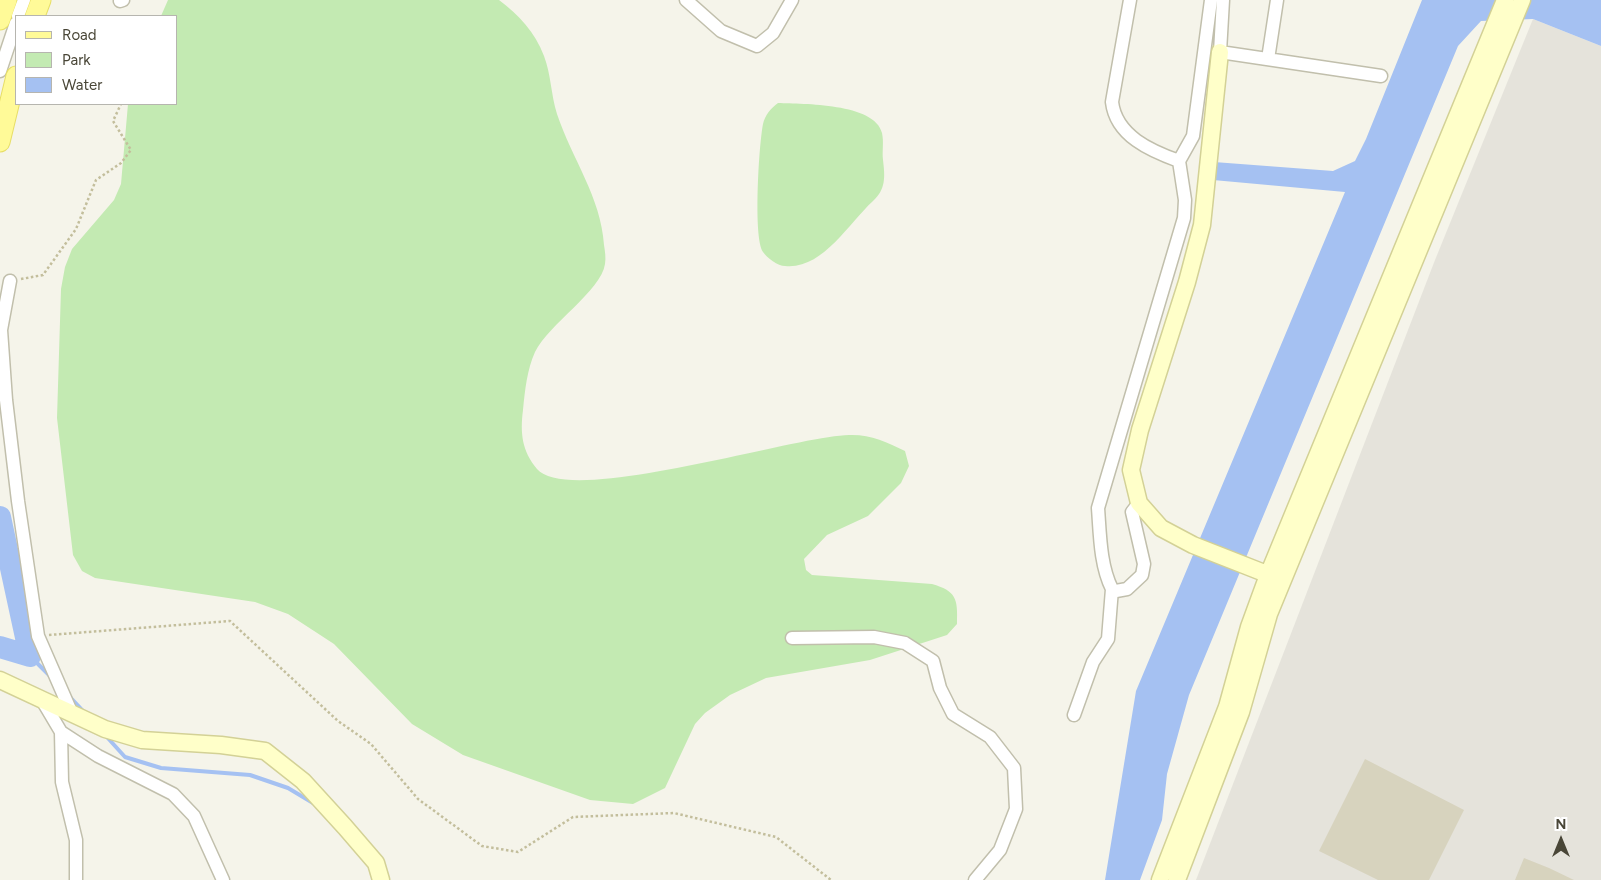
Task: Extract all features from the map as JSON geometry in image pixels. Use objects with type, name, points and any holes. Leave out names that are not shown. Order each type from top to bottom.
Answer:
[{"type":"main road","points":[[0,20],[7,0]]},
{"type":"main road","points":[[35,15],[41,0]]},
{"type":"main road","points":[[0,142],[15,80]]},
{"type":"street","points":[[18,15],[24,0]]},
{"type":"street","points":[[686,0],[721,31],[757,46],[773,33],[792,0]]},
{"type":"street","points":[[1130,0],[1112,102],[1114,116],[1125,132],[1138,142],[1179,161]]},
{"type":"street","points":[[1074,715],[1093,662],[1108,639],[1112,589],[1107,579],[1098,508],[1184,218],[1186,200],[1179,161],[1193,136],[1211,0]]},
{"type":"street","points":[[1223,0],[1220,52],[1202,225],[1187,282],[1140,430],[1132,470],[1139,503],[1161,528],[1193,546],[1284,581]]},
{"type":"street","points":[[1268,59],[1277,0]]},
{"type":"street","points":[[1160,880],[1227,707],[1262,572],[1505,0]]},
{"type":"street","points":[[1177,880],[1241,712],[1269,614],[1522,0]]},
{"type":"street","points":[[0,71],[15,26]]},
{"type":"street","points":[[1220,52],[1381,76]]},
{"type":"street","points":[[10,281],[1,330],[6,400],[38,636],[72,714]]},
{"type":"street","points":[[1112,589],[1116,591],[1127,589],[1142,575],[1144,564],[1132,512],[1139,503]]},
{"type":"street","points":[[792,638],[874,637],[905,643],[933,661],[940,688],[953,714],[990,736],[1014,768],[1016,809],[1000,850],[975,880]]},
{"type":"street","points":[[0,680],[105,730],[142,740],[221,745],[265,751],[303,781],[345,827],[376,863],[381,880]]},
{"type":"street","points":[[42,700],[61,732],[98,756],[173,794],[194,816],[223,880]]},
{"type":"street","points":[[61,732],[62,782],[76,840],[76,880]]},
{"type":"path","points":[[10,281],[42,275],[76,229],[96,180],[121,163],[131,150],[113,121],[121,105]]},
{"type":"path","points":[[38,636],[230,621],[338,721],[371,744],[418,798],[482,846],[518,852],[573,817],[674,813],[776,837],[831,880]]},
{"type":"shaded area","points":[[1533,19],[1601,46],[1601,880],[1196,880],[1435,260]]},
{"type":"green space","points":[[168,0],[499,0],[520,18],[536,39],[544,56],[557,114],[598,211],[605,255],[605,264],[594,285],[551,330],[532,359],[528,373],[522,418],[522,434],[528,455],[537,469],[557,478],[592,480],[684,467],[821,438],[856,435],[871,437],[885,442],[905,451],[909,466],[901,483],[868,516],[827,535],[804,559],[806,570],[812,575],[932,584],[946,590],[954,597],[957,608],[957,624],[947,635],[870,660],[766,678],[730,695],[705,713],[695,724],[665,788],[633,804],[590,800],[463,755],[412,724],[334,644],[288,614],[255,602],[95,578],[82,571],[73,555],[57,418],[61,289],[65,267],[72,249],[114,200],[121,184],[128,105],[178,105],[178,15],[161,15]]},
{"type":"green space","points":[[778,103],[820,105],[853,111],[877,123],[883,136],[884,177],[880,192],[834,244],[811,261],[798,265],[782,266],[770,259],[763,252],[758,228],[761,135],[765,118]]},
{"type":"water","points":[[1422,0],[1601,0],[1601,46],[1533,19],[1481,21],[1458,46],[1189,695],[1167,774],[1162,820],[1140,880],[1105,880],[1136,691],[1345,192],[1213,180],[1214,162],[1333,171],[1355,161],[1366,139]]},
{"type":"building","points":[[1365,759],[1464,810],[1429,880],[1378,880],[1319,851]]},
{"type":"building","points":[[1524,858],[1549,868],[1574,880],[1515,880]]},
{"type":"waterway","points":[[0,517],[30,656],[0,647]]},
{"type":"waterway","points":[[30,656],[50,676]]},
{"type":"waterway","points":[[70,697],[84,712]]},
{"type":"waterway","points":[[106,736],[125,757],[161,768],[250,775],[288,788],[313,803]]}]
